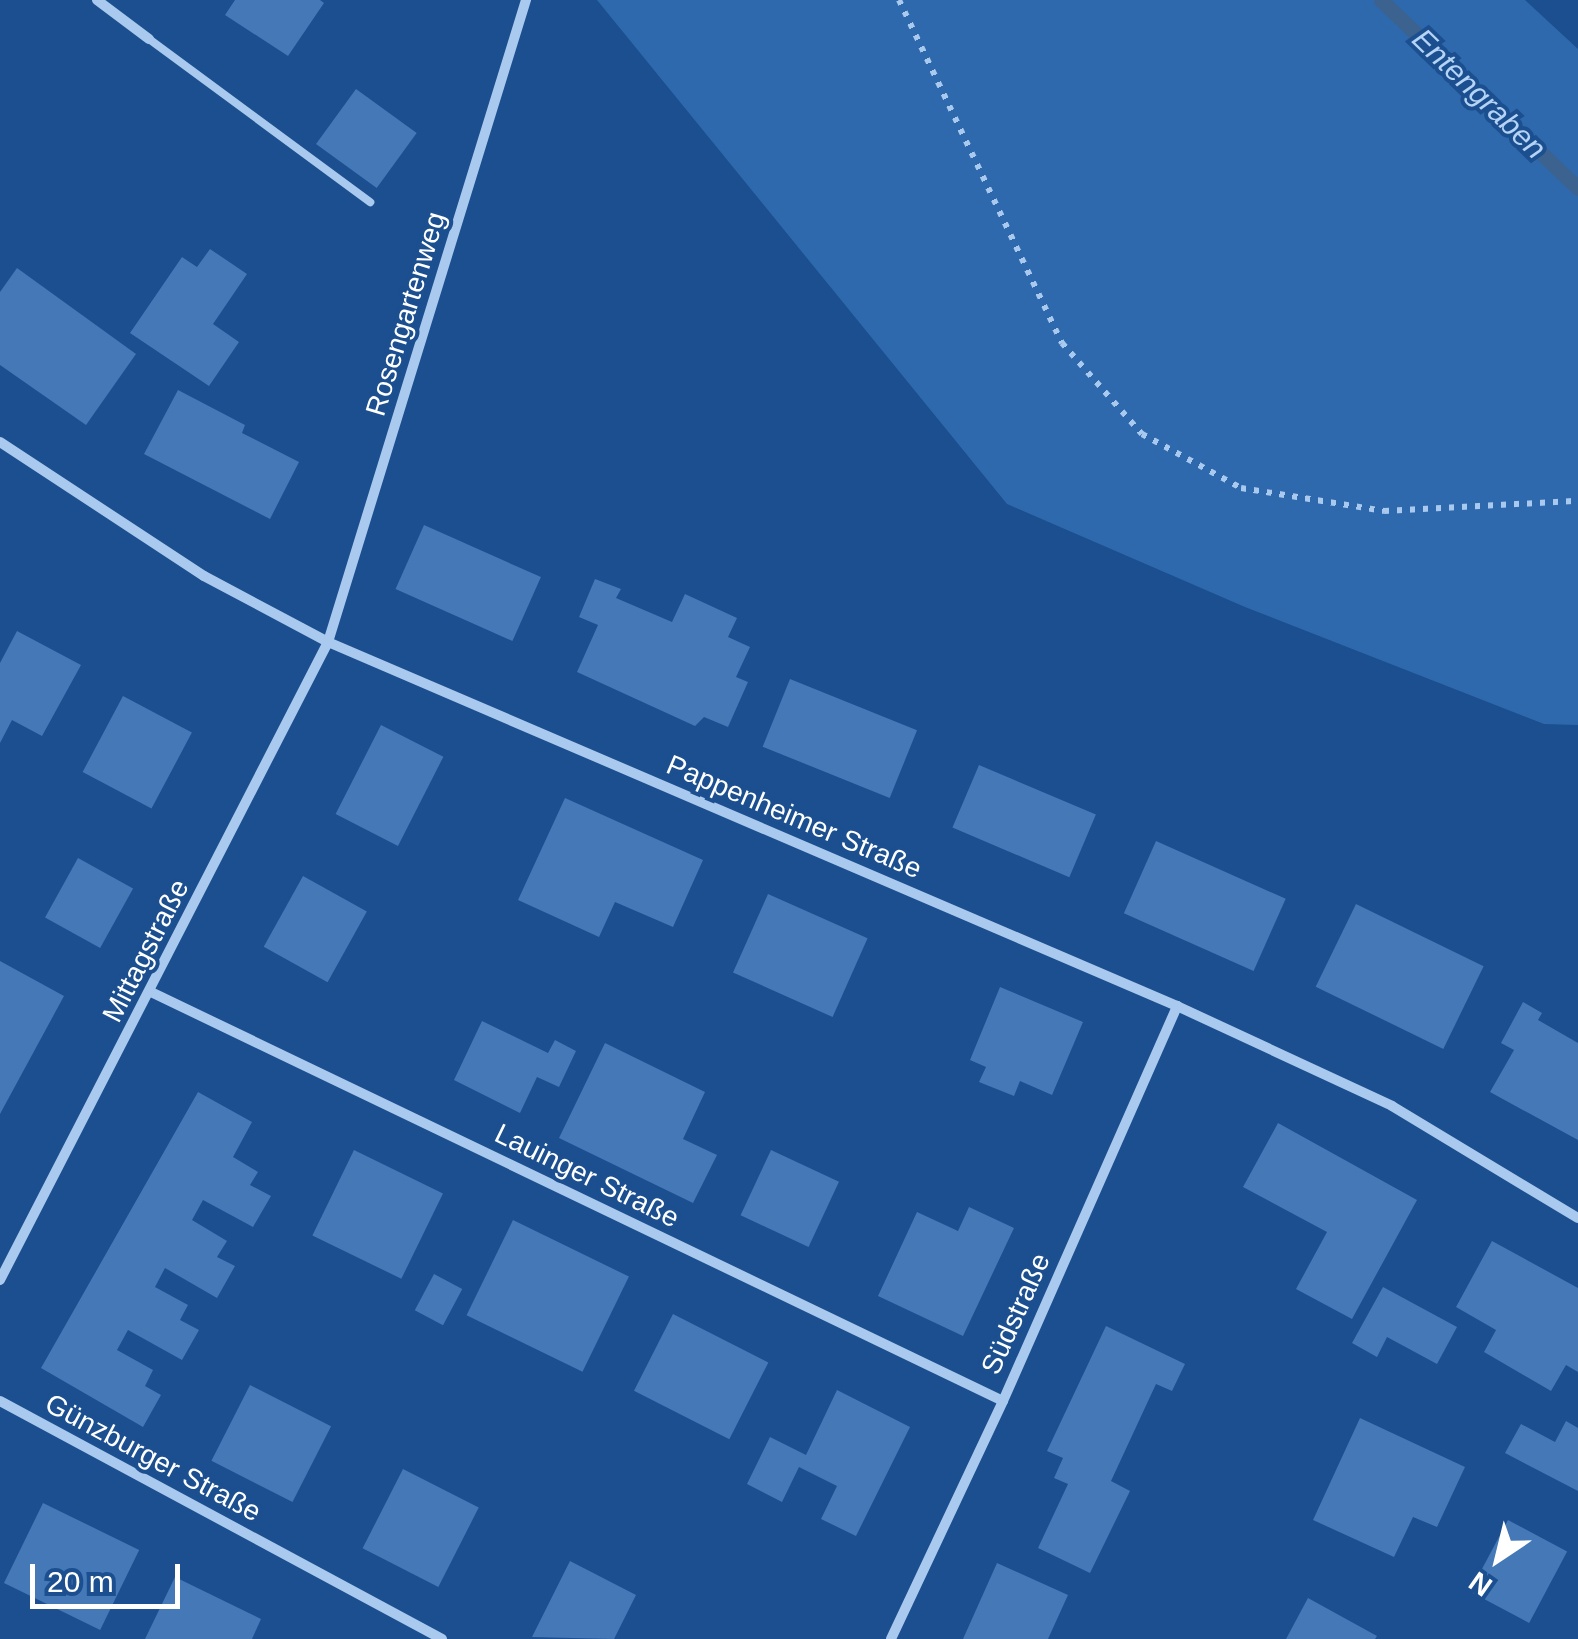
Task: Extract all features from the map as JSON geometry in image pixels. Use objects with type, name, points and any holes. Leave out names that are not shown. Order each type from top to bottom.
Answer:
[{"type":"street","points":[[97,0],[150,39]]},
{"type":"street","name":"Rosengartenweg","points":[[328,642],[526,0]]},
{"type":"street","name":"Pappenheimer Straße","points":[[0,442],[204,576],[328,642],[1178,1006],[1392,1106],[1578,1218]]},
{"type":"street","name":"Mittagstraße","points":[[0,1280],[152,992],[328,642]]},
{"type":"street","name":"Lauinger Straße","points":[[152,992],[1003,1401]]},
{"type":"street","name":"Südstraße","points":[[891,1639],[1003,1401],[1178,1006]]},
{"type":"street","name":"Günzburger Straße","points":[[0,1401],[442,1639]]},
{"type":"lane","points":[[150,39],[370,202]]},
{"type":"path","points":[[899,0],[1062,343],[1142,434],[1241,488],[1384,511],[1578,500]]},
{"type":"shaded area","points":[[597,0],[1525,0],[1578,49],[1578,725],[1544,724],[1245,607],[1007,504]]},
{"type":"building","points":[[235,0],[324,3],[288,56],[225,15]]},
{"type":"building","points":[[356,89],[417,133],[377,188],[316,144]]},
{"type":"building","points":[[210,249],[247,274],[213,324],[239,342],[209,386],[130,333],[182,257],[197,267]]},
{"type":"building","points":[[17,268],[136,354],[86,425],[0,365],[0,292]]},
{"type":"building","points":[[178,390],[245,425],[242,433],[299,462],[270,519],[144,454]]},
{"type":"building","points":[[424,525],[541,577],[512,641],[396,589]]},
{"type":"building","points":[[595,579],[621,589],[616,598],[672,622],[685,594],[737,618],[728,637],[750,647],[736,677],[748,682],[728,727],[704,717],[695,726],[577,672],[598,625],[579,617]]},
{"type":"building","points":[[17,631],[81,665],[42,736],[12,720],[0,743],[0,663]]},
{"type":"building","points":[[790,679],[917,730],[890,798],[763,747]]},
{"type":"building","points":[[123,696],[192,733],[151,809],[83,772]]},
{"type":"building","points":[[381,725],[443,757],[398,846],[336,814]]},
{"type":"building","points":[[979,765],[1096,815],[1069,877],[952,828]]},
{"type":"building","points":[[565,798],[703,860],[673,927],[615,902],[599,937],[518,900]]},
{"type":"building","points":[[1156,841],[1286,899],[1254,971],[1124,913]]},
{"type":"building","points":[[78,858],[133,889],[100,948],[45,917]]},
{"type":"building","points":[[303,876],[367,911],[328,982],[264,947]]},
{"type":"building","points":[[768,894],[868,938],[833,1017],[733,973]]},
{"type":"building","points":[[1356,904],[1484,966],[1443,1049],[1316,987]]},
{"type":"building","points":[[0,961],[64,996],[0,1114]]},
{"type":"building","points":[[1000,987],[1083,1022],[1052,1095],[1020,1081],[1014,1096],[979,1082],[986,1067],[970,1060]]},
{"type":"building","points":[[1523,1002],[1542,1013],[1538,1020],[1578,1043],[1578,1140],[1490,1092],[1514,1050],[1501,1043]]},
{"type":"building","points":[[482,1021],[548,1053],[555,1040],[576,1051],[559,1087],[537,1077],[520,1113],[454,1080]]},
{"type":"building","points":[[605,1043],[705,1092],[683,1139],[717,1155],[693,1203],[559,1138]]},
{"type":"building","points":[[198,1092],[252,1122],[233,1157],[258,1172],[250,1185],[271,1196],[253,1227],[203,1200],[192,1220],[227,1241],[217,1257],[235,1266],[217,1298],[165,1268],[155,1287],[188,1305],[180,1320],[199,1330],[182,1360],[128,1330],[117,1350],[153,1370],[145,1386],[161,1395],[143,1427],[41,1368]]},
{"type":"building","points":[[1278,1123],[1417,1200],[1352,1319],[1296,1289],[1327,1232],[1243,1187]]},
{"type":"building","points":[[354,1150],[443,1193],[401,1279],[312,1235]]},
{"type":"building","points":[[771,1150],[839,1182],[809,1247],[741,1215]]},
{"type":"building","points":[[969,1207],[1014,1228],[963,1336],[878,1296],[917,1212],[958,1231]]},
{"type":"building","points":[[513,1220],[629,1277],[582,1372],[467,1315]]},
{"type":"building","points":[[1492,1241],[1578,1288],[1578,1372],[1566,1365],[1551,1391],[1484,1352],[1496,1330],[1456,1307]]},
{"type":"building","points":[[434,1274],[462,1289],[443,1325],[415,1310]]},
{"type":"building","points":[[1383,1287],[1457,1327],[1437,1364],[1387,1337],[1377,1357],[1352,1343]]},
{"type":"building","points":[[673,1314],[768,1363],[729,1439],[634,1391]]},
{"type":"building","points":[[1106,1326],[1185,1364],[1172,1391],[1156,1384],[1111,1481],[1130,1491],[1090,1573],[1038,1548],[1068,1484],[1054,1478],[1063,1458],[1047,1451]]},
{"type":"building","points":[[250,1385],[331,1426],[292,1502],[211,1461]]},
{"type":"building","points":[[837,1390],[910,1427],[856,1536],[821,1519],[837,1486],[799,1467],[782,1502],[747,1484],[770,1437],[806,1455]]},
{"type":"building","points":[[1360,1418],[1465,1467],[1437,1527],[1413,1517],[1394,1557],[1313,1520]]},
{"type":"building","points":[[1566,1421],[1578,1428],[1578,1491],[1505,1453],[1521,1424],[1555,1442]]},
{"type":"building","points":[[403,1469],[479,1508],[438,1587],[363,1548]]},
{"type":"building","points":[[43,1503],[139,1550],[100,1630],[4,1583]]},
{"type":"building","points":[[1508,1520],[1567,1551],[1529,1623],[1470,1592]]},
{"type":"building","points":[[570,1561],[636,1595],[614,1639],[532,1637]]},
{"type":"building","points":[[997,1563],[1068,1595],[1048,1639],[963,1639]]},
{"type":"building","points":[[175,1577],[261,1619],[252,1639],[145,1639]]},
{"type":"building","points":[[1308,1598],[1377,1636],[1286,1639]]},
{"type":"waterway","name":"Entengraben","points":[[1381,0],[1578,188]]}]
